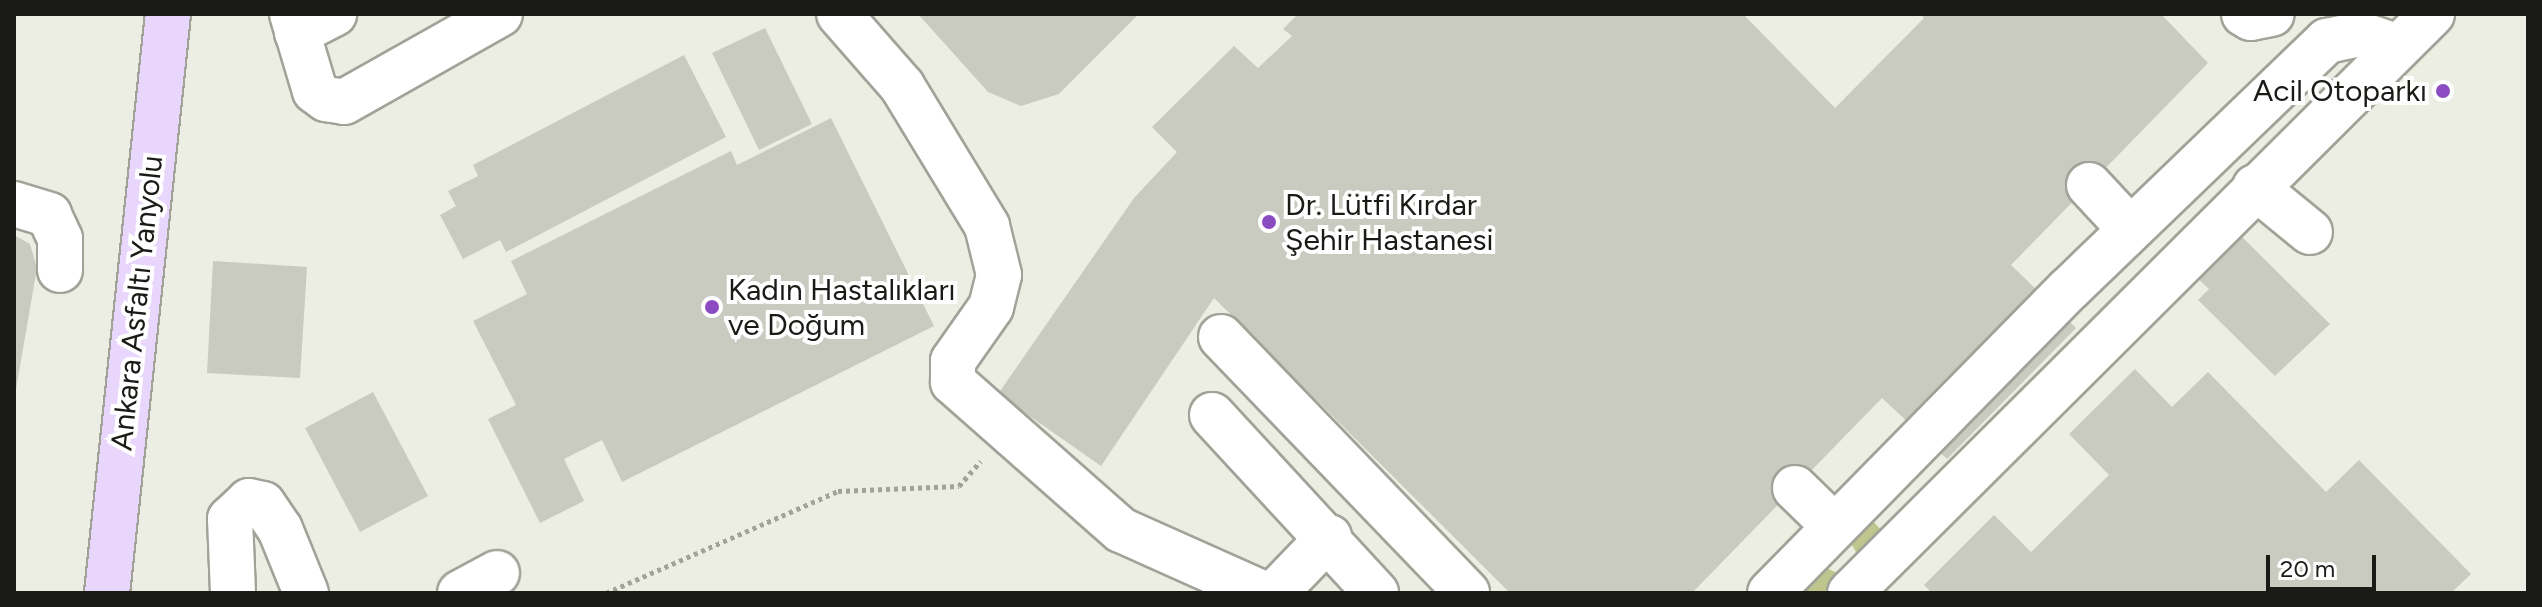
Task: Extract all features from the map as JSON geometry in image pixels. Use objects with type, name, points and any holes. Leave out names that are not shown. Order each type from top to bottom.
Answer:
[{"type":"main road","name":"Ankara Asfaltı Yanyolu","points":[[107,593],[168,14]]},
{"type":"street","points":[[308,20],[315,91],[326,99],[344,102],[500,14]]},
{"type":"street","points":[[839,14],[902,86],[987,226],[999,275],[991,307],[953,361],[953,382],[1121,530],[1262,593]]},
{"type":"street","points":[[2244,14],[2251,18],[2272,14]]},
{"type":"street","points":[[1795,488],[1831,528],[1840,560],[1860,583],[2432,14]]},
{"type":"street","points":[[1770,593],[2130,229],[2225,135],[2327,41],[2361,34],[2398,47]]},
{"type":"street","points":[[2225,135],[2254,145],[2260,182],[2310,232]]},
{"type":"street","points":[[2089,185],[2130,229]]},
{"type":"street","points":[[14,204],[49,215],[60,239],[60,270]]},
{"type":"street","points":[[1221,337],[1467,593]]},
{"type":"street","points":[[1212,415],[1329,537],[1376,593]]},
{"type":"street","points":[[233,593],[230,519],[249,501],[263,504],[280,529],[306,593]]},
{"type":"street","points":[[1275,593],[1329,537]]},
{"type":"path","points":[[606,593],[838,491],[959,486],[1007,429]]},
{"type":"green space","points":[[1865,513],[1892,541],[1871,560],[1856,552],[1846,535]]},
{"type":"green space","points":[[1818,564],[1835,572],[1844,587],[1838,593],[1789,593]]},
{"type":"building","points":[[918,14],[1139,14],[1059,94],[1021,106],[988,92]]},
{"type":"building","points":[[1298,14],[1743,14],[1835,108],[1924,18],[1920,14],[2161,14],[2208,63],[2011,265],[2076,328],[1947,459],[1882,398],[1692,593],[1510,593],[1214,298],[1101,466],[998,394],[1134,198],[1177,152],[1152,127],[1234,46],[1258,68],[1292,36],[1283,29]]},
{"type":"building","points":[[765,28],[812,124],[759,150],[712,53]]},
{"type":"building","points":[[684,55],[726,137],[506,252],[500,240],[463,259],[440,215],[456,206],[448,191],[478,176],[473,165]]},
{"type":"building","name":"Kadın Hastalıkları ve Doğum","points":[[831,118],[934,326],[622,482],[602,440],[564,459],[584,501],[540,523],[488,419],[516,405],[473,321],[527,294],[511,261],[731,151],[737,165]]},
{"type":"building","points":[[2238,233],[2330,324],[2275,376],[2198,300],[2209,289],[2195,276]]},
{"type":"building","points":[[14,235],[30,244],[37,268],[15,395]]},
{"type":"building","points":[[213,261],[307,267],[300,378],[207,373]]},
{"type":"building","points":[[2135,369],[2172,407],[2208,372],[2326,492],[2359,460],[2471,574],[2451,593],[1932,593],[1924,585],[1994,515],[2031,552],[2109,475],[2069,434]]},
{"type":"building","points":[[373,392],[428,496],[360,532],[305,428]]},
{"type":"place","name":"Acil Otoparkı","points":[[2443,91]]},
{"type":"place","name":"Dr. Lütfi Kırdar Şehir Hastanesi","points":[[1269,222]]},
{"type":"place","name":"Kadın Hastalıkları ve Doğum","points":[[712,307]]}]
